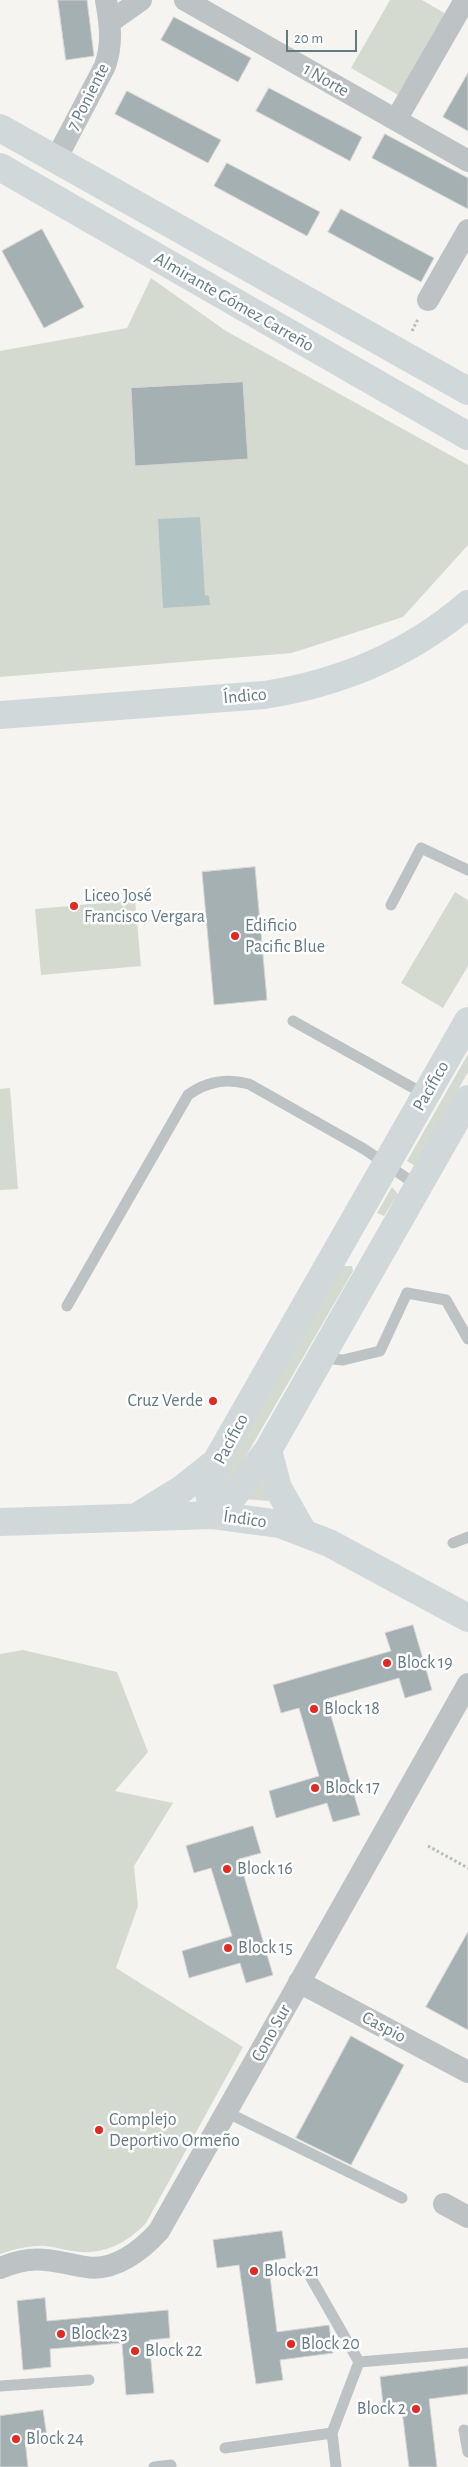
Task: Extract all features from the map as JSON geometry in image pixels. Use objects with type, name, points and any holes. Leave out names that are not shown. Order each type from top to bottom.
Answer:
[{"type":"street","points":[[108,11],[141,0]]},
{"type":"street","name":"1 Norte","points":[[185,0],[468,161]]},
{"type":"street","points":[[396,120],[465,0]]},
{"type":"street","name":"7 Poniente","points":[[56,161],[106,66],[111,42],[108,11]]},
{"type":"street","name":"Almirante Gómez Carreño","points":[[0,128],[468,391]]},
{"type":"street","name":"Almirante Gómez Carreño","points":[[0,167],[468,436]]},
{"type":"street","points":[[428,300],[468,230]]},
{"type":"street","name":"Índico","points":[[0,715],[264,695],[299,689],[365,669],[396,654],[426,636],[468,604]]},
{"type":"street","name":"Pacífico","points":[[213,1515],[209,1494],[216,1462],[468,1021]]},
{"type":"street","name":"Pacífico","points":[[213,1515],[231,1499],[268,1450],[468,1099]]},
{"type":"street","points":[[268,1450],[278,1488],[303,1532]]},
{"type":"street","points":[[134,1518],[182,1489],[216,1462]]},
{"type":"street","name":"Índico","points":[[0,1522],[213,1515],[280,1524],[330,1543],[468,1618]]},
{"type":"street","name":"Cono Sur","points":[[0,2268],[26,2260],[42,2259],[58,2260],[87,2267],[106,2266],[123,2260],[150,2241],[166,2219],[468,1684]]},
{"type":"street","name":"Caspio","points":[[299,1982],[468,2072]]},
{"type":"street","points":[[444,2204],[468,2217]]},
{"type":"lane","points":[[392,905],[421,848],[468,870]]},
{"type":"lane","points":[[293,1021],[426,1096]]},
{"type":"lane","points":[[67,1306],[188,1095],[196,1088],[207,1084],[228,1080],[249,1084],[387,1163],[418,1186]]},
{"type":"lane","points":[[321,1358],[343,1360],[380,1350],[407,1293],[446,1300],[468,1339]]},
{"type":"lane","points":[[453,1543],[468,1537]]},
{"type":"lane","points":[[226,2112],[402,2198]]},
{"type":"lane","points":[[307,2271],[359,2362]]},
{"type":"lane","points":[[359,2362],[468,2353]]},
{"type":"lane","points":[[336,2467],[332,2433],[359,2362]]},
{"type":"lane","points":[[0,2386],[89,2380]]},
{"type":"lane","points":[[464,2430],[468,2452]]},
{"type":"lane","points":[[225,2448],[332,2433]]},
{"type":"lane","points":[[154,2467],[171,2465]]},
{"type":"path","points":[[400,352],[428,300]]},
{"type":"path","points":[[428,1846],[468,1868]]},
{"type":"shaded area","points":[[390,0],[422,0],[446,14],[400,96],[351,68]]},
{"type":"shaded area","points":[[151,278],[226,331],[468,465],[468,545],[403,617],[292,653],[0,677],[0,351],[127,328]]},
{"type":"shaded area","points":[[200,517],[205,595],[209,596],[210,605],[163,608],[158,519]]},
{"type":"shaded area","points":[[455,892],[468,900],[468,966],[443,1008],[401,983]]},
{"type":"shaded area","points":[[135,900],[141,966],[41,975],[35,909]]},
{"type":"shaded area","points":[[468,1054],[468,1072],[415,1166],[407,1161]]},
{"type":"shaded area","points":[[10,1088],[18,1189],[0,1190],[0,1089]]},
{"type":"shaded area","points":[[392,1187],[398,1194],[384,1216],[377,1213]]},
{"type":"shaded area","points":[[343,1266],[352,1266],[353,1271],[224,1494],[217,1488]]},
{"type":"shaded area","points":[[259,1474],[269,1501],[242,1499]]},
{"type":"shaded area","points":[[23,1650],[117,1672],[148,1752],[115,1791],[173,1803],[134,1866],[138,1906],[116,1968],[243,2047],[146,2223],[122,2242],[113,2247],[94,2252],[40,2246],[11,2250],[0,2254],[0,1654]]},
{"type":"building","points":[[58,0],[87,0],[94,56],[66,60]]},
{"type":"building","points":[[174,17],[251,58],[238,82],[161,40]]},
{"type":"building","points":[[468,73],[468,131],[443,117]]},
{"type":"building","points":[[269,88],[362,137],[350,161],[256,111]]},
{"type":"building","points":[[127,91],[221,140],[208,163],[115,114]]},
{"type":"building","points":[[385,134],[468,178],[468,209],[372,158]]},
{"type":"building","points":[[227,163],[320,212],[307,236],[214,186]]},
{"type":"building","points":[[341,209],[434,258],[421,282],[328,232]]},
{"type":"building","points":[[42,229],[84,307],[44,328],[2,251]]},
{"type":"building","points":[[243,382],[248,459],[135,466],[131,388]]},
{"type":"building","name":"Edificio Pacific Blue","points":[[255,867],[267,1000],[214,1005],[202,872]]},
{"type":"building","points":[[413,1625],[432,1690],[405,1698],[399,1678],[326,1699],[360,1815],[333,1822],[327,1803],[276,1818],[269,1791],[319,1776],[299,1708],[281,1713],[273,1685],[391,1651],[385,1633]]},
{"type":"building","points":[[253,1826],[261,1853],[239,1859],[273,1975],[246,1983],[240,1963],[189,1978],[182,1951],[232,1936],[211,1868],[194,1873],[186,1846]]},
{"type":"building","points":[[468,1932],[468,2030],[426,2007]]},
{"type":"building","points":[[351,2036],[404,2065],[351,2165],[296,2138]]},
{"type":"building","points":[[282,2231],[286,2258],[268,2261],[277,2332],[329,2325],[333,2353],[280,2360],[283,2380],[256,2384],[239,2265],[217,2268],[213,2240]]},
{"type":"building","points":[[45,2298],[47,2321],[168,2310],[170,2338],[149,2340],[154,2393],[126,2395],[122,2343],[50,2349],[51,2367],[23,2370],[17,2301]]},
{"type":"building","name":"Block 2","points":[[468,2366],[468,2394],[429,2399],[437,2467],[409,2467],[401,2402],[383,2404],[380,2377]]},
{"type":"building","name":"Block 24","points":[[43,2410],[47,2437],[25,2440],[28,2467],[0,2467],[0,2416]]},
{"type":"place","name":"Liceo José Francisco Vergara","points":[[74,906]]},
{"type":"place","name":"Edificio Pacific Blue","points":[[235,936]]},
{"type":"place","name":"Cruz Verde","points":[[213,1401]]},
{"type":"place","name":"Block 19","points":[[387,1663]]},
{"type":"place","name":"Block 18","points":[[314,1709]]},
{"type":"place","name":"Block 17","points":[[315,1788]]},
{"type":"place","name":"Block 16","points":[[227,1869]]},
{"type":"place","name":"Block 15","points":[[228,1948]]},
{"type":"place","name":"Complejo Deportivo Ormeño","points":[[99,2130]]},
{"type":"place","name":"Block 21","points":[[254,2271]]},
{"type":"place","name":"Block 23","points":[[61,2334]]},
{"type":"place","name":"Block 20","points":[[291,2344]]},
{"type":"place","name":"Block 22","points":[[135,2351]]},
{"type":"place","name":"Block 2","points":[[416,2409]]},
{"type":"place","name":"Block 24","points":[[16,2439]]}]
